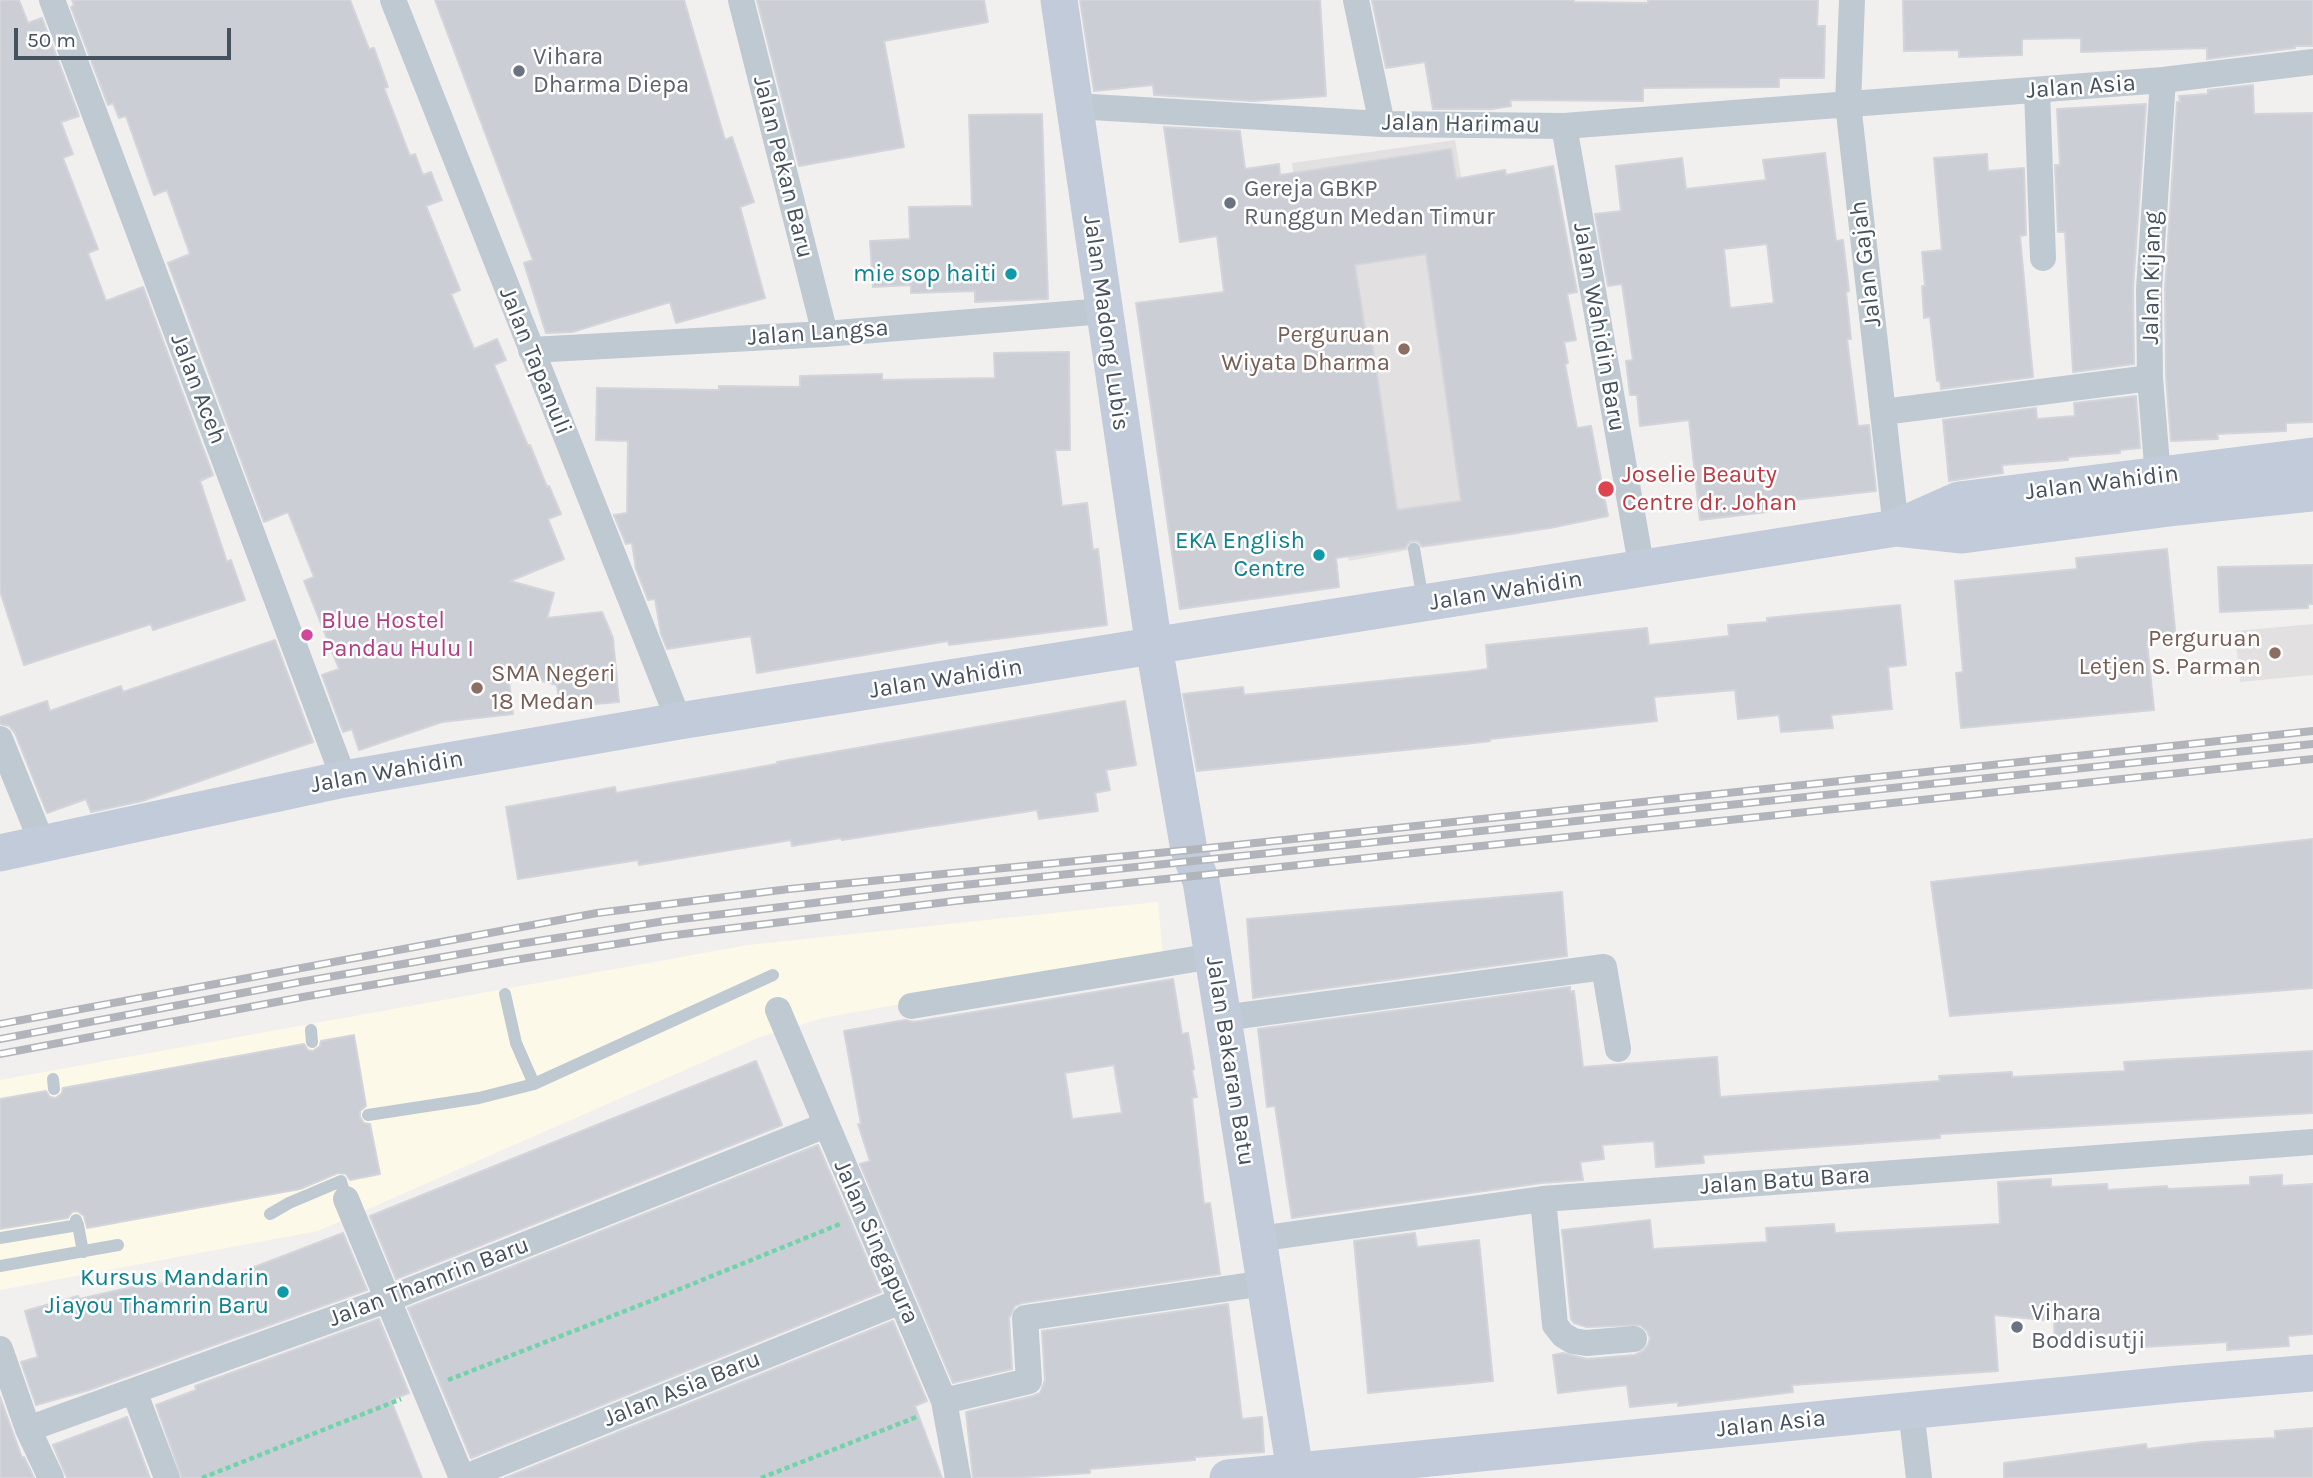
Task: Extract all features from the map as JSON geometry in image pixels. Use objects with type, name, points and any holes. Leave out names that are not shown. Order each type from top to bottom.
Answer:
[{"type":"street","name":"Jalan Aceh","points":[[52,0],[344,779]]},
{"type":"street","name":"Jalan Tapanuli","points":[[393,0],[679,721]]},
{"type":"street","name":"Jalan Pekan Baru","points":[[741,0],[825,334]]},
{"type":"street","name":"Jalan Madong Lubis","points":[[1059,0],[1154,647]]},
{"type":"street","points":[[1356,0],[1382,124]]},
{"type":"street","name":"Jalan Gajah","points":[[1852,0],[1847,104],[1896,528]]},
{"type":"street","name":"Jalan Asia","points":[[1847,104],[2162,80],[2313,62]]},
{"type":"street","name":"Jalan Kijang","points":[[2158,477],[2150,378],[2150,289],[2162,80]]},
{"type":"street","points":[[2037,90],[2043,258]]},
{"type":"street","name":"Jalan Harimau","points":[[1074,106],[1382,124],[1564,126],[1847,104]]},
{"type":"street","name":"Jalan Wahidin Baru","points":[[1564,126],[1642,570]]},
{"type":"street","name":"Jalan Langsa","points":[[531,350],[825,334],[1104,310]]},
{"type":"street","points":[[1883,412],[2150,378]]},
{"type":"street","name":"Jalan Wahidin","points":[[0,853],[344,779],[679,721],[1896,528],[1959,500],[2313,456]]},
{"type":"street","name":"Jalan Wahidin","points":[[1896,528],[1962,535],[2176,507],[2313,493]]},
{"type":"street","name":"Jalan Bakaran Batu","points":[[1154,647],[1189,850],[1201,881],[1296,1475]]},
{"type":"street","points":[[0,739],[42,843]]},
{"type":"street","points":[[911,1006],[1213,956]]},
{"type":"street","points":[[1223,1018],[1604,967],[1618,1049]]},
{"type":"street","name":"Jalan Singapura","points":[[778,1010],[945,1403],[958,1478]]},
{"type":"street","name":"Jalan Thamrin Baru","points":[[28,1429],[386,1300],[826,1125]]},
{"type":"street","name":"Jalan Batu Bara","points":[[1258,1239],[1543,1199],[2313,1142]]},
{"type":"street","points":[[343,1190],[386,1300],[462,1478]]},
{"type":"street","points":[[1543,1199],[1555,1325],[1563,1335],[1573,1341],[1586,1343],[1634,1339]]},
{"type":"street","points":[[945,1403],[1029,1381],[1026,1318],[1265,1283]]},
{"type":"street","name":"Jalan Asia Baru","points":[[462,1478],[901,1301]]},
{"type":"street","points":[[0,1349],[28,1429],[51,1478]]},
{"type":"street","name":"Jalan Asia","points":[[1228,1478],[1296,1475],[1911,1410],[2313,1373]]},
{"type":"street","points":[[134,1391],[167,1478]]},
{"type":"street","points":[[1911,1410],[1919,1478]]},
{"type":"lane","points":[[1415,549],[1424,603]]},
{"type":"lane","points":[[368,1115],[479,1098],[534,1084],[773,975]]},
{"type":"lane","points":[[505,994],[516,1044],[534,1084]]},
{"type":"lane","points":[[270,1214],[289,1203],[343,1190]]},
{"type":"lane","points":[[0,1238],[77,1223],[83,1252]]},
{"type":"lane","points":[[0,1266],[118,1245]]},
{"type":"path","points":[[202,1478],[864,1215]]},
{"type":"path","points":[[761,1478],[945,1403]]},
{"type":"shaded area","name":"Perguruan Wiyata Dharma","points":[[1455,140],[1521,534],[1349,561],[1292,163]]},
{"type":"shaded area","name":"Perguruan Letjen S. Parman","points":[[2313,624],[2313,675],[2240,682],[2235,631]]},
{"type":"shaded area","points":[[1158,902],[1163,958],[827,1017],[760,1037],[318,1231],[0,1290],[0,1080],[748,945]]},
{"type":"building","points":[[0,0],[19,0],[28,23],[42,18],[79,116],[61,122],[73,154],[63,158],[98,249],[88,253],[106,301],[143,287],[213,475],[200,481],[227,562],[231,560],[245,600],[153,630],[151,624],[24,665],[0,591]]},
{"type":"building","points":[[72,0],[350,0],[369,49],[374,48],[388,87],[384,88],[410,156],[415,154],[423,175],[431,172],[442,200],[426,206],[460,290],[451,294],[474,349],[497,339],[506,360],[494,365],[528,446],[530,445],[561,514],[548,519],[564,559],[510,581],[554,593],[547,618],[602,612],[613,638],[619,702],[560,707],[557,685],[508,672],[513,714],[442,722],[359,750],[352,729],[343,732],[322,675],[339,669],[304,581],[314,577],[288,512],[264,522],[168,263],[190,254],[167,190],[154,195],[126,116],[119,118],[113,103],[108,105],[71,7],[74,5]]},
{"type":"building","points":[[435,0],[684,0],[725,140],[732,137],[754,202],[740,207],[765,298],[676,323],[670,302],[572,332],[546,333],[524,263],[533,260]]},
{"type":"building","points":[[757,0],[984,0],[988,22],[884,41],[904,147],[799,166]]},
{"type":"building","points":[[1080,0],[1320,0],[1326,96],[1253,101],[1154,95],[1153,85],[1094,91]]},
{"type":"building","points":[[1372,0],[1574,0],[1648,3],[1648,0],[1818,0],[1817,26],[1825,26],[1824,78],[1779,78],[1779,87],[1643,88],[1643,101],[1510,100],[1511,106],[1492,109],[1433,109],[1425,62],[1386,68]]},
{"type":"building","points":[[1903,0],[2313,0],[2313,46],[2295,46],[2207,59],[2207,48],[2081,52],[2081,38],[2022,39],[2022,55],[1959,57],[1959,50],[1904,51]]},
{"type":"building","points":[[2253,85],[2254,114],[2313,113],[2313,422],[2286,423],[2286,431],[2217,434],[2218,439],[2171,441],[2166,377],[2165,289],[2177,102],[2180,102],[2179,96],[2208,94],[2208,90]]},
{"type":"building","points":[[2146,104],[2133,288],[2134,364],[2073,372],[2065,232],[2058,232],[2055,165],[2060,165],[2057,109]]},
{"type":"building","points":[[1042,114],[1048,299],[975,302],[975,291],[911,293],[911,285],[873,287],[870,241],[910,239],[909,207],[972,206],[969,115]]},
{"type":"building","points":[[1164,127],[1240,131],[1245,169],[1279,164],[1280,175],[1451,149],[1456,179],[1505,170],[1506,175],[1553,166],[1577,292],[1567,294],[1576,340],[1564,342],[1568,363],[1565,364],[1577,428],[1591,426],[1608,516],[1550,528],[1422,546],[1418,541],[1412,541],[1405,548],[1336,558],[1339,587],[1180,609],[1136,303],[1224,292],[1217,236],[1180,242]],"holes":[[[1426,254],[1461,501],[1397,510],[1371,335],[1366,336],[1355,265]]]},
{"type":"building","points":[[1825,153],[1836,241],[1843,240],[1851,339],[1847,339],[1858,426],[1869,425],[1876,491],[1766,503],[1767,512],[1700,520],[1689,420],[1640,426],[1637,395],[1630,395],[1626,361],[1633,360],[1622,284],[1608,286],[1595,214],[1621,211],[1616,166],[1682,158],[1686,189],[1766,180],[1763,160]],"holes":[[[1767,244],[1774,303],[1730,308],[1724,249]]]},
{"type":"building","points":[[1987,154],[1988,171],[2024,168],[2026,235],[2020,236],[2033,377],[1941,389],[1940,381],[1937,381],[1930,317],[1924,318],[1922,286],[1925,286],[1922,252],[1942,250],[1934,158]]},
{"type":"building","points":[[1069,352],[1070,450],[1055,450],[1062,506],[1087,503],[1093,550],[1098,549],[1107,625],[949,645],[948,641],[757,673],[751,636],[667,649],[661,634],[655,599],[648,600],[636,569],[632,543],[626,544],[614,515],[627,513],[628,441],[596,440],[597,388],[719,390],[719,386],[800,387],[800,376],[882,374],[882,380],[995,378],[994,353]]},
{"type":"building","points":[[2136,396],[2140,448],[2120,450],[2120,453],[2068,457],[2068,460],[2002,465],[2003,473],[1949,481],[1943,420],[2036,408],[2037,419],[2075,416],[2074,403]]},
{"type":"building","points":[[2167,549],[2176,639],[2147,642],[2154,710],[1961,728],[1956,673],[1963,672],[1955,581],[2077,569],[2076,558]]},
{"type":"building","points":[[2313,565],[2313,604],[2308,604],[2308,608],[2220,612],[2218,567]]},
{"type":"building","points":[[1900,605],[1906,665],[1888,667],[1892,709],[1831,715],[1833,728],[1781,732],[1779,715],[1738,719],[1735,690],[1654,697],[1657,721],[1197,771],[1183,694],[1243,687],[1244,695],[1466,672],[1488,669],[1486,645],[1647,628],[1649,645],[1729,636],[1728,625],[1767,622],[1767,618]]},
{"type":"building","points":[[275,640],[313,742],[142,801],[91,812],[86,799],[47,813],[15,733],[9,726],[0,724],[0,717],[47,701],[50,711],[121,686],[123,692]]},
{"type":"building","points":[[1125,701],[1136,765],[1106,770],[1110,790],[1095,793],[1098,811],[1039,819],[1037,810],[842,840],[841,838],[792,846],[791,840],[639,865],[638,860],[518,879],[506,807],[615,787],[616,793]]},
{"type":"building","points":[[2313,839],[2313,988],[1950,1016],[1931,882]]},
{"type":"building","points":[[1562,892],[1567,956],[1253,998],[1247,919]]},
{"type":"building","points":[[1173,979],[1182,1034],[1188,1033],[1194,1069],[1197,1097],[1192,1098],[1204,1204],[1210,1203],[1220,1274],[1022,1303],[1015,1306],[1009,1318],[1012,1369],[953,1383],[860,1164],[870,1161],[858,1124],[861,1124],[844,1031],[905,1020],[914,1022]],"holes":[[[1114,1065],[1122,1113],[1072,1119],[1065,1073]]]},
{"type":"building","points":[[1570,987],[1570,992],[1574,991],[1583,1067],[1717,1057],[1720,1097],[1940,1081],[1939,1076],[2012,1072],[2012,1077],[2125,1071],[2124,1062],[2313,1051],[2313,1113],[1940,1134],[1940,1138],[1703,1155],[1704,1163],[1656,1167],[1654,1141],[1602,1145],[1604,1159],[1580,1162],[1583,1180],[1541,1183],[1292,1218],[1275,1106],[1267,1107],[1258,1029]]},
{"type":"building","points":[[354,1035],[366,1106],[360,1111],[360,1117],[364,1123],[370,1124],[380,1174],[350,1180],[346,1174],[338,1173],[300,1189],[87,1228],[84,1216],[77,1211],[72,1212],[68,1218],[0,1229],[0,1099],[46,1091],[50,1097],[56,1098],[63,1088],[304,1044],[308,1050],[313,1051],[320,1046],[321,1041]]},
{"type":"building","points":[[756,1061],[782,1125],[396,1279],[370,1216]]},
{"type":"building","points":[[818,1145],[881,1292],[471,1458],[408,1308]]},
{"type":"building","points":[[2282,1175],[2282,1186],[2313,1184],[2313,1334],[2288,1336],[2289,1346],[2227,1350],[2227,1342],[2129,1348],[2129,1342],[2055,1346],[2054,1321],[1994,1315],[1998,1371],[1792,1385],[1793,1392],[1678,1406],[1678,1402],[1630,1407],[1627,1385],[1558,1393],[1553,1355],[1563,1353],[1587,1359],[1635,1355],[1643,1351],[1650,1338],[1640,1325],[1587,1327],[1574,1323],[1571,1319],[1562,1230],[1650,1220],[1653,1249],[1767,1242],[1766,1228],[1834,1224],[1835,1233],[2000,1224],[1998,1182],[2051,1179],[2051,1187],[2107,1184],[2108,1190],[2167,1186],[2168,1189],[2250,1185],[2250,1177]]},
{"type":"building","points":[[343,1233],[367,1290],[89,1390],[36,1405],[21,1362],[38,1357],[25,1311],[78,1296],[79,1299],[202,1274],[205,1286]]},
{"type":"building","points":[[1415,1233],[1417,1247],[1479,1240],[1493,1381],[1368,1393],[1354,1241]]},
{"type":"building","points":[[1228,1304],[1242,1419],[1262,1417],[1264,1452],[1090,1469],[1090,1473],[973,1478],[966,1412],[1040,1393],[1045,1380],[1042,1331]]},
{"type":"building","points":[[379,1319],[409,1393],[391,1400],[422,1478],[182,1478],[156,1405],[196,1390],[195,1386]]},
{"type":"building","points":[[893,1321],[927,1401],[915,1406],[942,1478],[505,1478]]},
{"type":"building","points":[[0,1397],[22,1458],[24,1457],[34,1478],[0,1478]]},
{"type":"building","points":[[127,1417],[150,1478],[67,1478],[53,1445]]},
{"type":"building","points":[[2313,1428],[2313,1478],[2004,1478],[2004,1463],[2146,1444],[2147,1449],[2203,1442],[2275,1438],[2275,1431]]},
{"type":"railway","points":[[0,1024],[597,913],[789,889],[1189,850],[2313,731]]},
{"type":"railway","points":[[0,1039],[300,982],[665,921],[954,886],[2313,744]]},
{"type":"railway","points":[[0,1054],[303,997],[667,936],[955,901],[2313,759]]},
{"type":"place","name":"Vihara Dharma Diepa","points":[[519,71]]},
{"type":"place","name":"Gereja GBKP Runggun Medan Timur","points":[[1230,203]]},
{"type":"place","name":"mie sop haiti","points":[[1011,274]]},
{"type":"place","name":"Perguruan Wiyata Dharma","points":[[1404,349]]},
{"type":"place","name":"Joselie Beauty Centre dr. Johan","points":[[1606,489]]},
{"type":"place","name":"EKA English Centre","points":[[1319,555]]},
{"type":"place","name":"Blue Hostel Pandau Hulu I","points":[[307,635]]},
{"type":"place","name":"Perguruan Letjen S. Parman","points":[[2275,653]]},
{"type":"place","name":"SMA Negeri 18 Medan","points":[[477,688]]},
{"type":"place","name":"Kursus Mandarin Jiayou Thamrin Baru","points":[[283,1292]]},
{"type":"place","name":"Vihara Boddisutji","points":[[2017,1327]]}]
